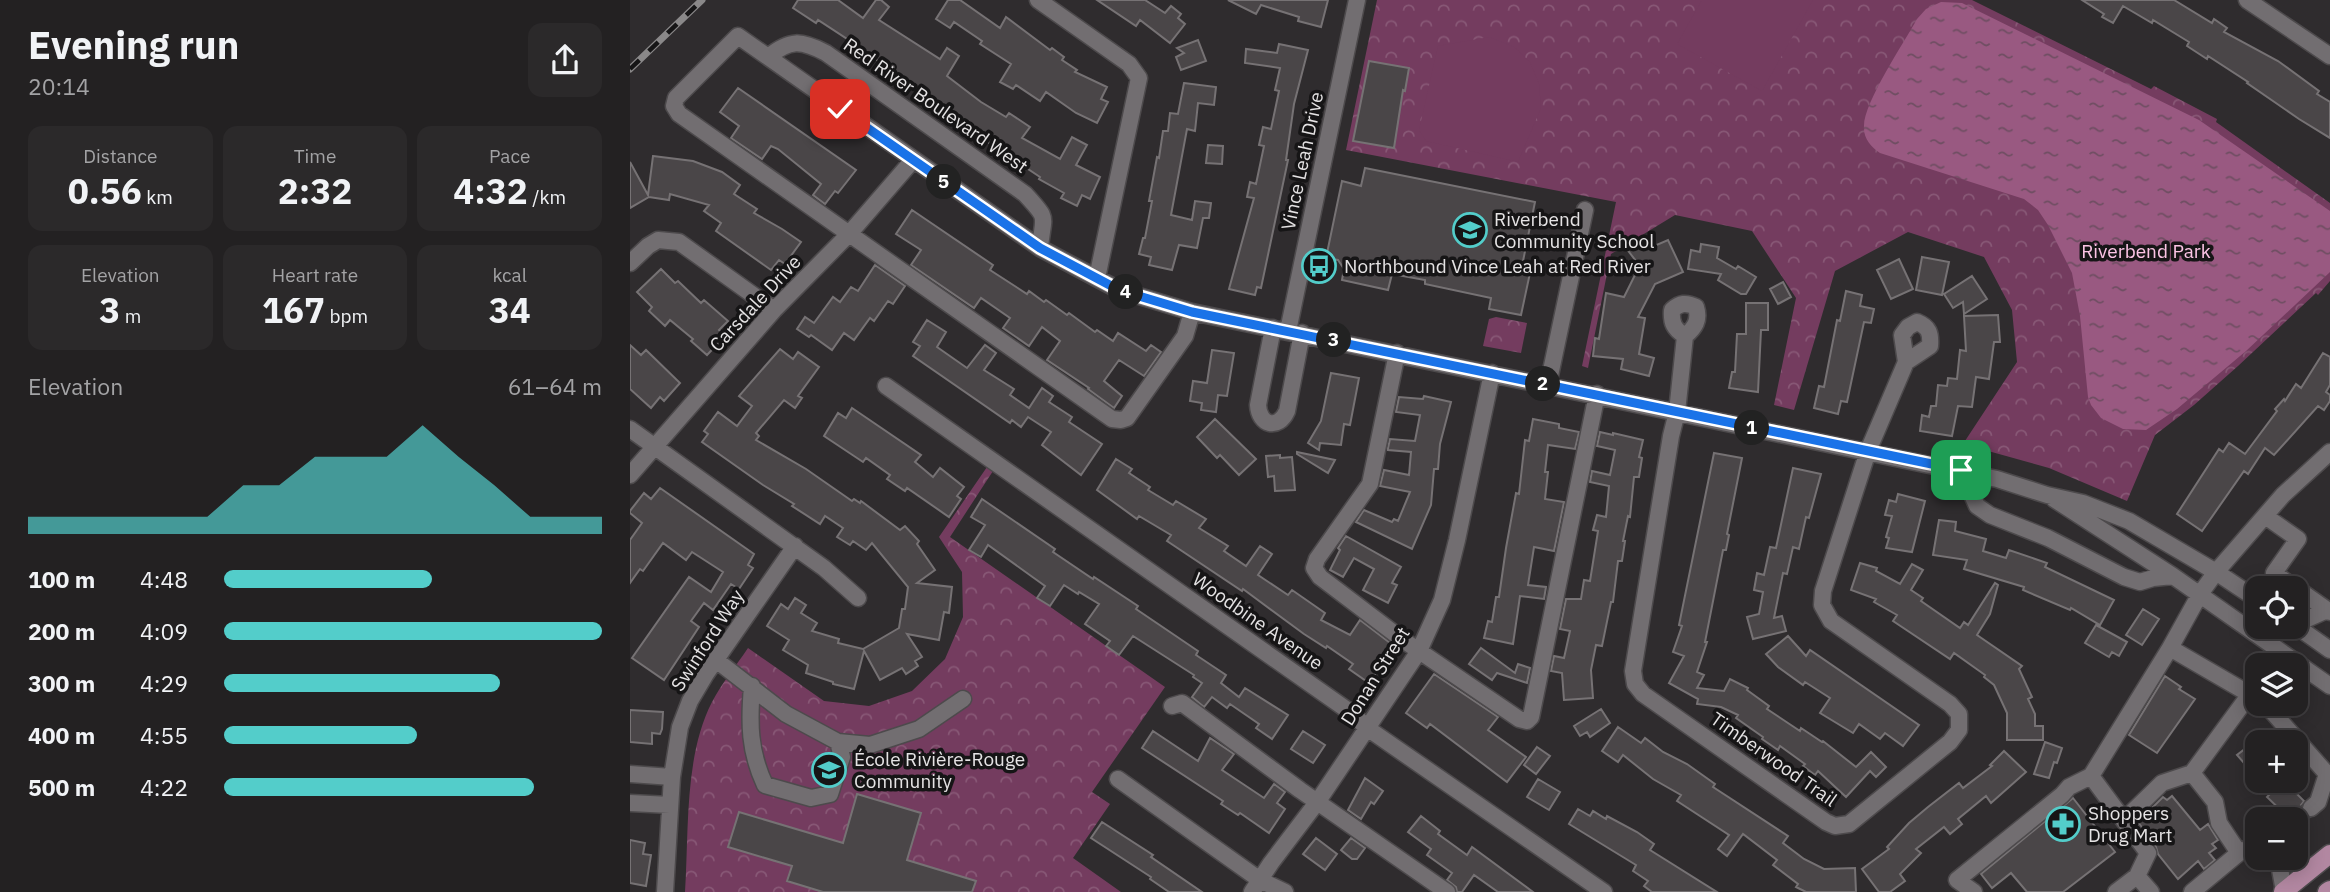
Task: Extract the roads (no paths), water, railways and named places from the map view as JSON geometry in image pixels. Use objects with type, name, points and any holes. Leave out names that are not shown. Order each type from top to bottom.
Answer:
[{"type":"main road","points":[[2283,891],[2330,854]]},
{"type":"street","points":[[1038,0],[1129,64],[1139,78],[1097,278]]},
{"type":"street","name":"Vince Leah Drive","points":[[1288,331],[1357,0]]},
{"type":"street","points":[[2247,0],[2330,56]]},
{"type":"street","points":[[1192,312],[1185,336],[1127,418],[1112,419],[679,114],[674,106],[676,98],[738,36],[1040,248],[1119,290],[1192,312],[1997,478],[2083,503],[2129,521],[2245,591]]},
{"type":"street","name":"Red River Boulevard West","points":[[768,57],[794,42],[826,53],[1026,194],[1041,211],[1045,221],[1040,248]]},
{"type":"street","name":"Carsdale Drive","points":[[630,475],[774,310],[849,234],[913,160]]},
{"type":"street","points":[[1548,385],[1585,210]]},
{"type":"street","points":[[630,263],[658,240],[679,242],[774,310]]},
{"type":"street","points":[[1288,331],[1287,411],[1278,424],[1271,425],[1264,421],[1258,405],[1288,331]]},
{"type":"street","points":[[1677,412],[1685,336]]},
{"type":"street","points":[[1397,353],[1370,484],[1317,559],[1314,568],[1320,577],[1419,651],[1519,719],[1527,721],[1531,716],[1597,394]]},
{"type":"street","points":[[1868,451],[1906,362]]},
{"type":"street","name":"Donan Street","points":[[1256,886],[1318,801],[1419,651],[1442,600],[1492,373]]},
{"type":"street","name":"Woodbine Avenue","points":[[886,386],[1353,714],[1367,728],[1604,892]]},
{"type":"street","name":"Timberwood Trail","points":[[1677,412],[1633,671],[1634,684],[1643,694],[1835,826],[1849,824],[1950,742],[1959,730],[1959,714],[1950,704],[1831,621],[1822,605],[1823,591],[1868,451]]},
{"type":"street","points":[[630,429],[824,568],[858,598]]},
{"type":"street","points":[[1973,892],[1957,880],[2069,787],[2091,776],[2200,594],[2216,572],[2283,495],[2330,452]]},
{"type":"street","points":[[1961,470],[1977,506],[1990,515],[2048,538],[2124,577],[2140,582],[2173,576]]},
{"type":"street","points":[[2048,495],[2200,594],[2330,686]]},
{"type":"street","points":[[2265,516],[2298,539],[2274,573],[2278,576]]},
{"type":"street","name":"Swinford Way","points":[[665,892],[672,777],[680,727],[690,701],[716,660],[795,547]]},
{"type":"street","points":[[2308,597],[2328,611]]},
{"type":"street","points":[[2308,620],[2328,611]]},
{"type":"street","points":[[2308,634],[2330,650]]},
{"type":"street","points":[[2170,648],[2245,691]]},
{"type":"street","points":[[716,660],[786,714],[838,742],[870,745],[919,729],[962,699]]},
{"type":"street","points":[[2308,675],[2313,674]]},
{"type":"street","points":[[752,686],[751,733],[755,765],[765,785],[810,798],[830,794],[842,757],[838,742]]},
{"type":"street","points":[[1172,706],[1182,703],[1447,892]]},
{"type":"street","points":[[2124,820],[2162,783],[2192,773],[2247,716]]},
{"type":"street","points":[[2275,716],[2327,774],[2320,805]]},
{"type":"street","points":[[2192,773],[2215,802],[2219,823],[2239,853]]},
{"type":"street","points":[[630,774],[672,777]]},
{"type":"street","points":[[2091,776],[2148,853],[2137,876],[2116,892]]},
{"type":"street","points":[[1118,779],[1256,886],[1285,892]]},
{"type":"street","points":[[630,803],[670,805]]},
{"type":"street","points":[[2192,892],[2245,850]]},
{"type":"street","points":[[2280,870],[2283,891]]},
{"type":"street","points":[[2137,876],[2151,892]]},
{"type":"water","points":[[1941,2],[1962,3],[2199,120],[2330,211],[2330,272],[2246,351],[2177,409],[2146,430],[2123,429],[2101,418],[2091,405],[2072,273],[2038,210],[2024,199],[1880,153],[1866,138],[1866,115],[1886,72],[1917,19],[1926,9]]},
{"type":"railway","points":[[630,69],[702,0]]},
{"type":"place","name":"Riverbend Community School","points":[[1470,230]]},
{"type":"place","name":"Northbound Vince Leah at Red River","points":[[1319,266]]},
{"type":"place","name":"École Rivière-Rouge Community","points":[[829,770]]},
{"type":"place","name":"Shoppers Drug Mart","points":[[2063,824]]},
{"type":"park label","name":"Riverbend Park","points":[[2146,251]]}]
